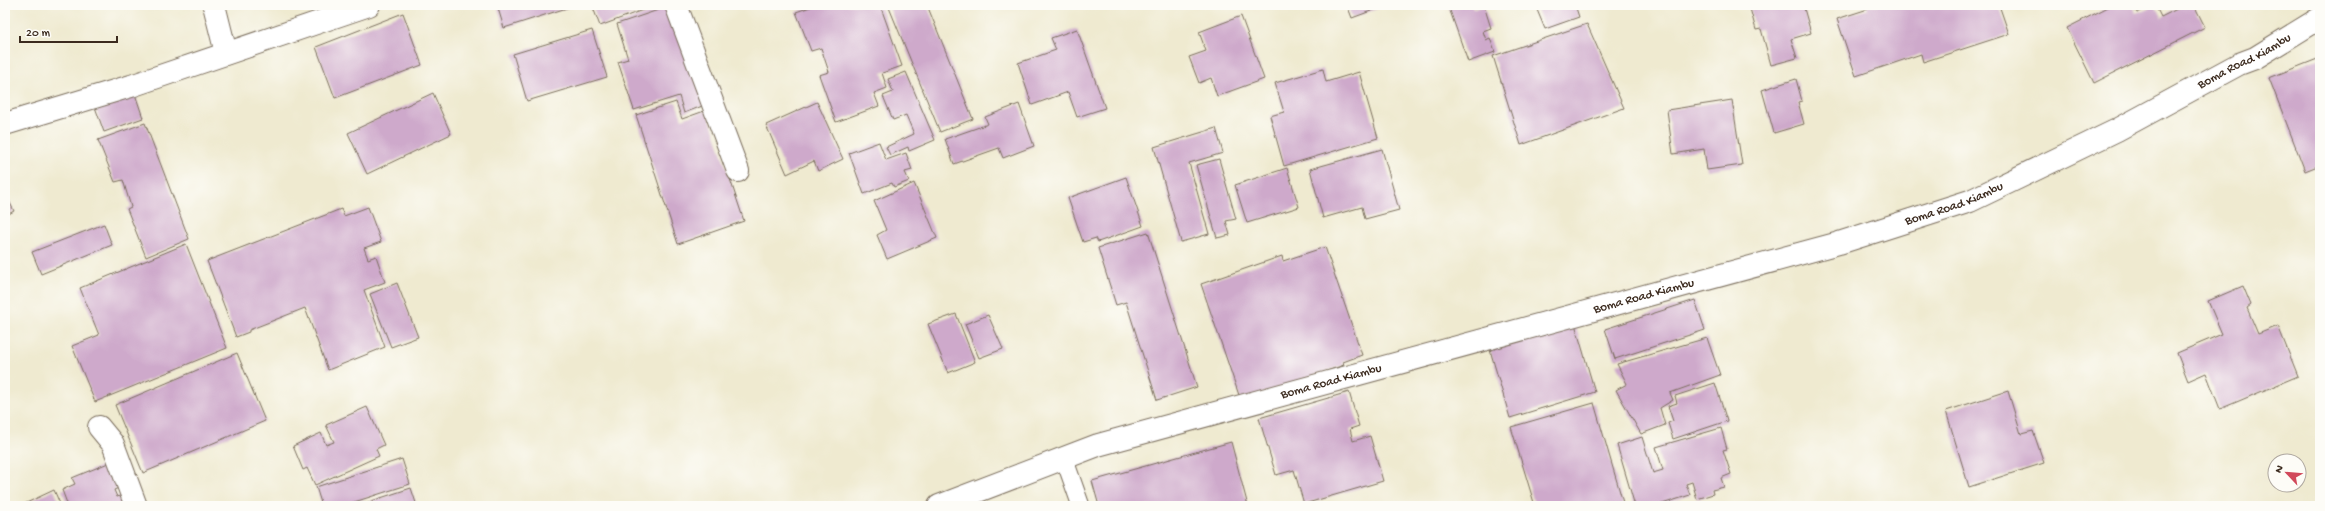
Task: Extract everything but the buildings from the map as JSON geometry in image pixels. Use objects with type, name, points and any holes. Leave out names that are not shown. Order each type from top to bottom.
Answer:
[{"type":"street","points":[[214,5],[226,53]]},
{"type":"street","points":[[5,124],[131,86],[226,53],[335,10],[369,5]]},
{"type":"street","points":[[676,5],[738,171]]},
{"type":"street","name":"Boma Road Kiambu","points":[[939,506],[1098,445],[1839,243],[1970,200],[2117,130],[2239,64],[2255,58],[2320,18]]},
{"type":"street","points":[[99,427],[113,444],[136,506]]},
{"type":"lane","points":[[1064,458],[1081,506]]}]
